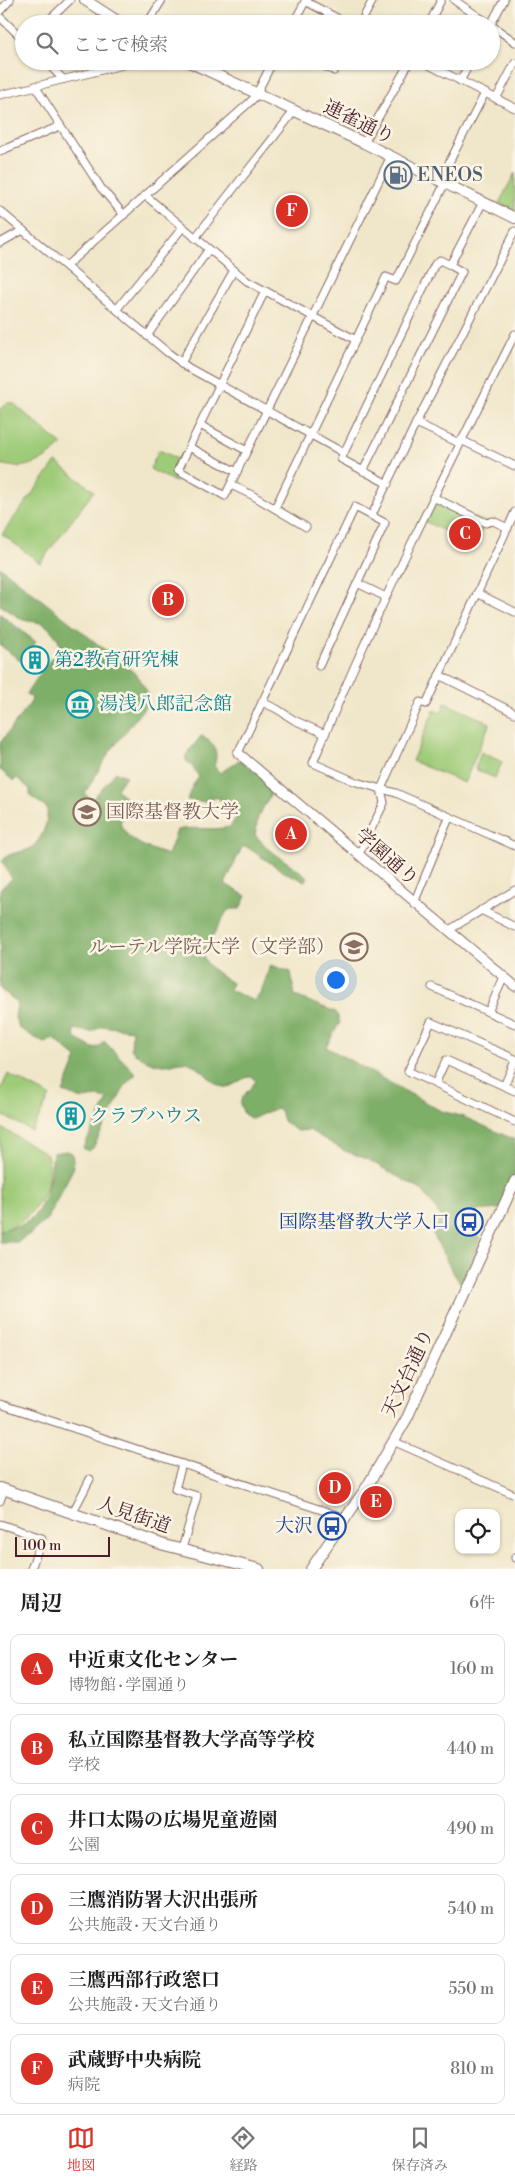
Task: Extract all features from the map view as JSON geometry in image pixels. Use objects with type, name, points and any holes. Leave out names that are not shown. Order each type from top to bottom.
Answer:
[{"type":"main road","points":[[85,0],[99,4],[112,15]]},
{"type":"main road","name":"連雀通り","points":[[207,70],[364,143],[515,218]]},
{"type":"main road","name":"天文台通り","points":[[311,1569],[395,1442],[416,1400],[515,1181]]},
{"type":"main road","name":"人見街道","points":[[2,1489],[182,1549],[259,1569]]},
{"type":"street","points":[[0,11],[10,0]]},
{"type":"street","points":[[54,15],[70,0]]},
{"type":"street","points":[[153,15],[162,0]]},
{"type":"street","points":[[365,15],[373,0]]},
{"type":"street","points":[[434,15],[441,0]]},
{"type":"street","points":[[454,0],[477,15]]},
{"type":"street","points":[[496,15],[504,0]]},
{"type":"street","points":[[298,15],[305,1],[331,15]]},
{"type":"street","points":[[0,17],[15,31]]},
{"type":"street","points":[[500,31],[515,42]]},
{"type":"street","points":[[496,99],[515,63]]},
{"type":"street","points":[[54,70],[63,79]]},
{"type":"street","points":[[0,95],[101,70]]},
{"type":"street","points":[[66,266],[250,102],[257,93],[268,70]]},
{"type":"street","points":[[364,143],[405,70]]},
{"type":"street","points":[[439,70],[515,108]]},
{"type":"street","points":[[460,81],[466,70]]},
{"type":"street","points":[[35,86],[101,188],[124,215]]},
{"type":"street","points":[[275,508],[386,277],[396,281],[485,93]]},
{"type":"street","points":[[195,238],[295,110]]},
{"type":"street","points":[[0,151],[60,126]]},
{"type":"street","points":[[265,291],[178,470],[225,496],[391,156]]},
{"type":"street","points":[[146,196],[234,270],[265,291],[356,340]]},
{"type":"street","points":[[450,265],[483,202]]},
{"type":"street","points":[[2,214],[181,363],[219,386],[344,453]]},
{"type":"street","points":[[117,309],[183,227]]},
{"type":"street","points":[[0,242],[23,230]]},
{"type":"street","points":[[372,516],[416,424],[515,231]]},
{"type":"street","points":[[147,336],[209,249]]},
{"type":"street","points":[[363,471],[462,272],[440,260],[435,264],[341,459],[363,471],[388,484]]},
{"type":"street","points":[[181,363],[234,270]]},
{"type":"street","points":[[515,334],[433,496],[313,763],[356,782],[396,793],[515,846]]},
{"type":"street","points":[[416,424],[515,466]]},
{"type":"street","points":[[200,425],[247,451]]},
{"type":"street","points":[[189,447],[237,472]]},
{"type":"street","points":[[231,485],[306,527]]},
{"type":"street","points":[[433,496],[486,523],[493,521],[508,528]]},
{"type":"street","points":[[238,753],[355,507],[385,522],[318,666]]},
{"type":"street","points":[[359,854],[384,803],[381,789],[420,702],[426,704],[515,512]]},
{"type":"street","points":[[357,583],[386,597]]},
{"type":"street","points":[[477,593],[515,612]]},
{"type":"street","points":[[439,676],[515,713]]},
{"type":"street","points":[[262,702],[294,720],[325,734]]},
{"type":"street","name":"学園通り","points":[[238,753],[515,986]]},
{"type":"street","points":[[414,903],[449,818]]},
{"type":"street","points":[[449,930],[515,890]]},
{"type":"street","points":[[481,910],[515,927]]},
{"type":"street","points":[[488,1012],[504,977]]},
{"type":"street","points":[[432,987],[515,1024]]},
{"type":"street","points":[[504,1086],[515,1060],[431,1022],[408,1071],[515,1122]]},
{"type":"street","points":[[435,1084],[446,1060],[515,1091]]},
{"type":"street","points":[[0,1404],[346,1518]]},
{"type":"street","points":[[395,1442],[515,1495]]},
{"type":"street","points":[[182,1464],[175,1489],[197,1496],[182,1549]]},
{"type":"street","points":[[73,1512],[90,1479]]},
{"type":"street","points":[[0,1501],[2,1489]]},
{"type":"street","points":[[0,1524],[42,1538],[31,1569]]},
{"type":"green space","points":[[515,173],[515,212],[499,203]]},
{"type":"green space","points":[[7,403],[13,403],[62,445],[34,464],[9,466],[0,464],[0,409]]},
{"type":"green space","points":[[159,450],[178,459],[171,472],[178,476],[175,482],[150,469]]},
{"type":"green space","points":[[56,462],[94,491],[40,563],[2,534]]},
{"type":"green space","points":[[435,500],[485,522],[475,546],[424,521]]},
{"type":"green space","points":[[0,567],[137,675],[148,693],[146,705],[109,753],[85,793],[91,801],[116,772],[126,776],[117,789],[128,801],[120,823],[123,830],[134,840],[168,855],[177,830],[230,827],[237,816],[233,808],[216,797],[208,802],[187,800],[193,785],[199,777],[192,766],[186,761],[186,755],[201,736],[210,741],[215,748],[214,766],[220,773],[239,760],[276,785],[258,817],[255,835],[270,850],[308,877],[305,881],[284,872],[247,847],[242,847],[225,884],[246,896],[240,909],[227,911],[203,953],[210,967],[232,983],[230,990],[254,1001],[260,994],[271,965],[291,972],[295,996],[336,1012],[340,1022],[326,1047],[441,1111],[464,1117],[515,1140],[515,1174],[500,1209],[474,1211],[465,1215],[461,1225],[472,1235],[481,1238],[463,1287],[450,1267],[432,1232],[441,1217],[423,1191],[367,1159],[345,1151],[309,1130],[297,1131],[283,1121],[280,1110],[276,1108],[252,1119],[244,1114],[240,1104],[242,1098],[256,1081],[252,1077],[244,1078],[231,1086],[224,1087],[214,1082],[196,1066],[191,1064],[183,1062],[161,1065],[151,1062],[142,1058],[131,1049],[132,1030],[102,1026],[91,1032],[75,1029],[74,1031],[75,1038],[92,1048],[99,1047],[104,1041],[136,1074],[126,1084],[93,1148],[88,1151],[83,1148],[108,1099],[98,1097],[82,1099],[63,1092],[77,1058],[54,1039],[44,1043],[19,1028],[15,1018],[17,1002],[0,989],[0,889],[12,879],[2,861],[11,854],[27,850],[36,843],[43,832],[47,820],[47,808],[30,796],[30,789],[17,778],[14,781],[0,770],[0,743],[31,702],[32,698],[26,694],[60,646],[58,639],[48,627],[42,623],[23,620],[0,605]]},
{"type":"green space","points":[[0,614],[36,642],[22,662],[0,645]]},
{"type":"green space","points":[[445,703],[490,723],[464,783],[412,761],[434,710],[441,713]]},
{"type":"green space","points":[[481,752],[502,762],[495,778],[475,769]]},
{"type":"green space","points":[[8,1074],[50,1096],[32,1131],[0,1114],[0,1091]]},
{"type":"green space","points":[[0,1127],[47,1154],[49,1166],[48,1179],[40,1202],[23,1220],[0,1231]]},
{"type":"green space","points":[[66,1151],[72,1153],[74,1167],[47,1219],[30,1234],[17,1242],[0,1242],[0,1230],[24,1224],[36,1214],[47,1189],[53,1153]]},
{"type":"place","name":"ENEOS","points":[[398,175]]},
{"type":"place","name":"武蔵野中央病院","points":[[292,211]]},
{"type":"place","name":"井口太陽の広場児童遊園","points":[[465,534]]},
{"type":"place","name":"私立国際基督教大学高等学校","points":[[168,600]]},
{"type":"place","name":"第2教育研究棟","points":[[35,660]]},
{"type":"place","name":"湯浅八郎記念館","points":[[80,704]]},
{"type":"place","name":"国際基督教大学","points":[[87,812]]},
{"type":"place","name":"中近東文化センター","points":[[291,834]]},
{"type":"place","name":"ルーテル学院大学（文学部）","points":[[354,947]]},
{"type":"place","name":"クラブハウス","points":[[71,1116]]},
{"type":"place","name":"国際基督教大学入口","points":[[469,1222]]},
{"type":"place","name":"三鷹消防署大沢出張所","points":[[335,1488]]},
{"type":"place","name":"三鷹西部行政窓口","points":[[376,1502]]},
{"type":"place","name":"大沢","points":[[332,1526]]}]
